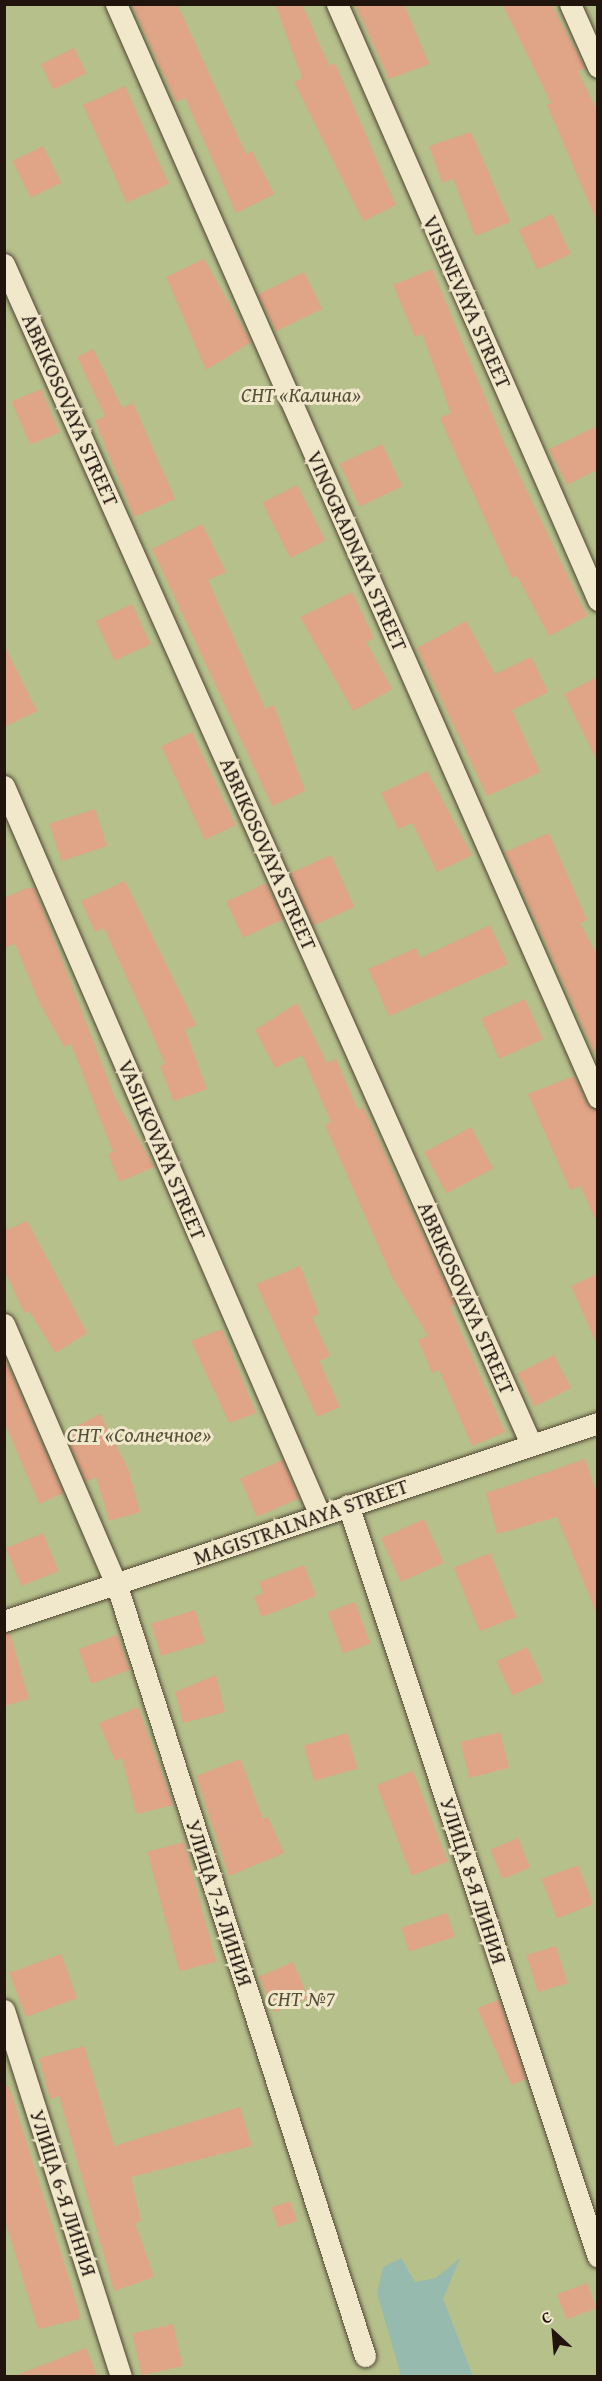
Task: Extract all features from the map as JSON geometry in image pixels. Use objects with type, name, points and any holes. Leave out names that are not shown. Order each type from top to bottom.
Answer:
[{"type":"street","name":"VINOGRADNAYA STREET","points":[[116,4],[597,1098]]},
{"type":"street","name":"VISHNEVAYA STREET","points":[[337,4],[597,600]]},
{"type":"street","points":[[570,4],[597,67]]},
{"type":"street","name":"ABRIKOSOVAYA STREET","points":[[4,264],[531,1444]]},
{"type":"street","name":"VASILKOVAYA STREET","points":[[4,786],[319,1513]]},
{"type":"street","name":"УЛИЦА 7-Я ЛИНИЯ","points":[[4,1324],[117,1586],[365,2356]]},
{"type":"street","name":"MAGISTRALNAYA STREET","points":[[4,1621],[117,1586],[319,1513],[597,1423]]},
{"type":"street","name":"УЛИЦА 8-Я ЛИНИЯ","points":[[348,1505],[597,2257]]},
{"type":"street","name":"УЛИЦА 6-Я ЛИНИЯ","points":[[4,2010],[121,2376]]},
{"type":"green space","points":[[5,5],[597,5],[597,2376],[5,2376]]},
{"type":"water","points":[[401,2258],[415,2282],[436,2278],[460,2258],[443,2299],[473,2376],[401,2376],[377,2293],[383,2267]]},
{"type":"building","points":[[132,4],[177,4],[246,154],[252,151],[274,194],[236,213],[185,98],[176,102]]},
{"type":"building","points":[[275,4],[302,4],[329,66],[335,63],[396,205],[363,221],[294,82],[302,78]]},
{"type":"building","points":[[355,4],[404,4],[429,64],[389,79]]},
{"type":"building","points":[[502,4],[551,4],[585,68],[578,71],[597,111],[597,222],[547,105],[551,103]]},
{"type":"building","points":[[74,48],[86,73],[53,89],[41,64]]},
{"type":"building","points":[[125,86],[169,184],[126,202],[83,105]]},
{"type":"building","points":[[471,132],[510,222],[475,236],[453,179],[442,183],[429,146]]},
{"type":"building","points":[[43,146],[61,183],[30,198],[12,161]]},
{"type":"building","points":[[552,214],[571,254],[537,270],[518,230]]},
{"type":"building","points":[[204,259],[251,342],[206,370],[166,277]]},
{"type":"building","points":[[432,269],[504,443],[587,616],[549,636],[517,576],[512,578],[459,462],[440,418],[451,413],[422,334],[415,337],[393,285]]},
{"type":"building","points":[[304,272],[322,309],[276,331],[258,294]]},
{"type":"building","points":[[93,349],[122,408],[133,403],[175,499],[134,517],[95,421],[105,416],[77,357]]},
{"type":"building","points":[[41,389],[59,432],[30,445],[12,402]]},
{"type":"building","points":[[597,426],[597,470],[567,485],[549,449]]},
{"type":"building","points":[[382,444],[402,487],[359,506],[339,464]]},
{"type":"building","points":[[297,485],[325,540],[290,558],[262,503]]},
{"type":"building","points":[[202,524],[226,572],[208,580],[265,709],[274,705],[305,791],[272,806],[152,549]]},
{"type":"building","points":[[352,592],[374,638],[366,642],[392,689],[353,711],[300,617]]},
{"type":"building","points":[[132,604],[151,644],[114,661],[96,621]]},
{"type":"building","points":[[466,621],[495,674],[531,657],[548,692],[512,710],[540,772],[487,796],[417,648]]},
{"type":"building","points":[[4,645],[37,711],[4,727]]},
{"type":"building","points":[[597,677],[597,761],[564,694]]},
{"type":"building","points":[[192,732],[236,825],[205,840],[161,746]]},
{"type":"building","points":[[427,771],[472,855],[437,872],[412,823],[398,829],[381,793]]},
{"type":"building","points":[[95,809],[107,846],[61,861],[49,824]]},
{"type":"building","points":[[549,833],[587,920],[580,923],[597,955],[597,1058],[505,852]]},
{"type":"building","points":[[331,855],[354,907],[313,925],[290,873]]},
{"type":"building","points":[[125,881],[196,1025],[185,1030],[207,1089],[173,1101],[160,1066],[165,1064],[104,928],[95,932],[81,901]]},
{"type":"building","points":[[266,883],[283,919],[243,938],[226,902]]},
{"type":"building","points":[[27,888],[34,888],[116,1100],[154,1167],[119,1182],[108,1154],[113,1152],[71,1044],[64,1047],[39,1002],[15,944],[4,948],[4,898]]},
{"type":"building","points":[[490,925],[508,964],[389,1016],[368,969],[416,948],[420,958]]},
{"type":"building","points":[[525,999],[543,1039],[499,1059],[481,1019]]},
{"type":"building","points":[[297,1003],[327,1063],[336,1059],[358,1110],[363,1107],[455,1304],[450,1307],[505,1432],[472,1446],[439,1370],[432,1373],[418,1340],[428,1336],[392,1277],[325,1125],[331,1122],[302,1055],[275,1068],[255,1030]]},
{"type":"building","points":[[574,1076],[587,1104],[597,1111],[597,1223],[580,1186],[570,1190],[528,1094]]},
{"type":"building","points":[[471,1127],[493,1168],[446,1193],[424,1152]]},
{"type":"building","points":[[27,1221],[87,1333],[55,1353],[29,1311],[24,1313],[4,1269],[4,1231]]},
{"type":"building","points":[[300,1266],[319,1314],[312,1317],[330,1356],[319,1361],[340,1407],[317,1417],[256,1284]]},
{"type":"building","points":[[597,1274],[597,1345],[571,1286]]},
{"type":"building","points":[[222,1329],[256,1413],[229,1423],[191,1341]]},
{"type":"building","points":[[554,1355],[571,1388],[534,1407],[517,1374]]},
{"type":"building","points":[[4,1357],[63,1493],[39,1504],[4,1421]]},
{"type":"building","points":[[100,1414],[128,1469],[140,1512],[109,1521],[96,1477],[86,1482],[65,1432]]},
{"type":"building","points":[[585,1459],[597,1495],[597,1615],[557,1517],[497,1534],[486,1493]]},
{"type":"building","points":[[282,1460],[299,1498],[257,1517],[240,1479]]},
{"type":"building","points":[[424,1519],[444,1563],[401,1582],[381,1538]]},
{"type":"building","points":[[43,1533],[58,1571],[21,1586],[6,1548]]},
{"type":"building","points":[[490,1553],[516,1617],[480,1632],[454,1568]]},
{"type":"building","points":[[304,1565],[316,1596],[261,1617],[254,1597],[263,1593],[259,1582]]},
{"type":"building","points":[[355,1602],[370,1643],[343,1653],[328,1612]]},
{"type":"building","points":[[195,1610],[205,1643],[161,1656],[151,1623]]},
{"type":"building","points":[[10,1633],[29,1699],[4,1706],[4,1634]]},
{"type":"building","points":[[117,1635],[130,1670],[91,1684],[78,1649]]},
{"type":"building","points":[[527,1647],[543,1681],[512,1696],[496,1661]]},
{"type":"building","points":[[216,1675],[225,1712],[183,1723],[175,1692]]},
{"type":"building","points":[[138,1707],[173,1805],[136,1814],[122,1758],[115,1761],[99,1723]]},
{"type":"building","points":[[500,1732],[509,1768],[469,1778],[460,1742]]},
{"type":"building","points":[[347,1733],[357,1769],[314,1781],[304,1745]]},
{"type":"building","points":[[240,1759],[263,1819],[268,1817],[284,1853],[229,1876],[196,1776]]},
{"type":"building","points":[[413,1771],[448,1862],[411,1876],[377,1785]]},
{"type":"building","points":[[518,1838],[530,1868],[502,1879],[490,1849]]},
{"type":"building","points":[[184,1842],[216,1962],[179,1972],[147,1852]]},
{"type":"building","points":[[578,1865],[593,1904],[557,1918],[542,1879]]},
{"type":"building","points":[[447,1913],[455,1937],[409,1952],[401,1928]]},
{"type":"building","points":[[556,1946],[567,1983],[538,1992],[526,1955]]},
{"type":"building","points":[[61,1954],[77,1998],[25,2017],[9,1973]]},
{"type":"building","points":[[293,1962],[308,1998],[274,2012],[259,1976]]},
{"type":"building","points":[[499,2000],[526,2079],[511,2085],[477,2008]]},
{"type":"building","points":[[84,2046],[114,2146],[240,2107],[252,2146],[131,2177],[141,2221],[135,2223],[154,2277],[114,2291],[59,2096],[50,2099],[39,2058]]},
{"type":"building","points":[[9,2086],[79,2311],[79,2319],[38,2329],[4,2217],[4,2087]]},
{"type":"building","points":[[290,2201],[297,2221],[278,2227],[271,2208]]},
{"type":"building","points":[[587,2283],[596,2308],[566,2319],[557,2294]]},
{"type":"building","points":[[173,2324],[183,2366],[142,2375],[132,2333]]},
{"type":"building","points":[[86,2348],[97,2376],[17,2376],[17,2375]]},
{"type":"park label","name":"СНТ «Калина»","points":[[301,395]]},
{"type":"park label","name":"СНТ «Солнечное»","points":[[139,1435]]},
{"type":"park label","name":"СНТ №7","points":[[301,1999]]}]
